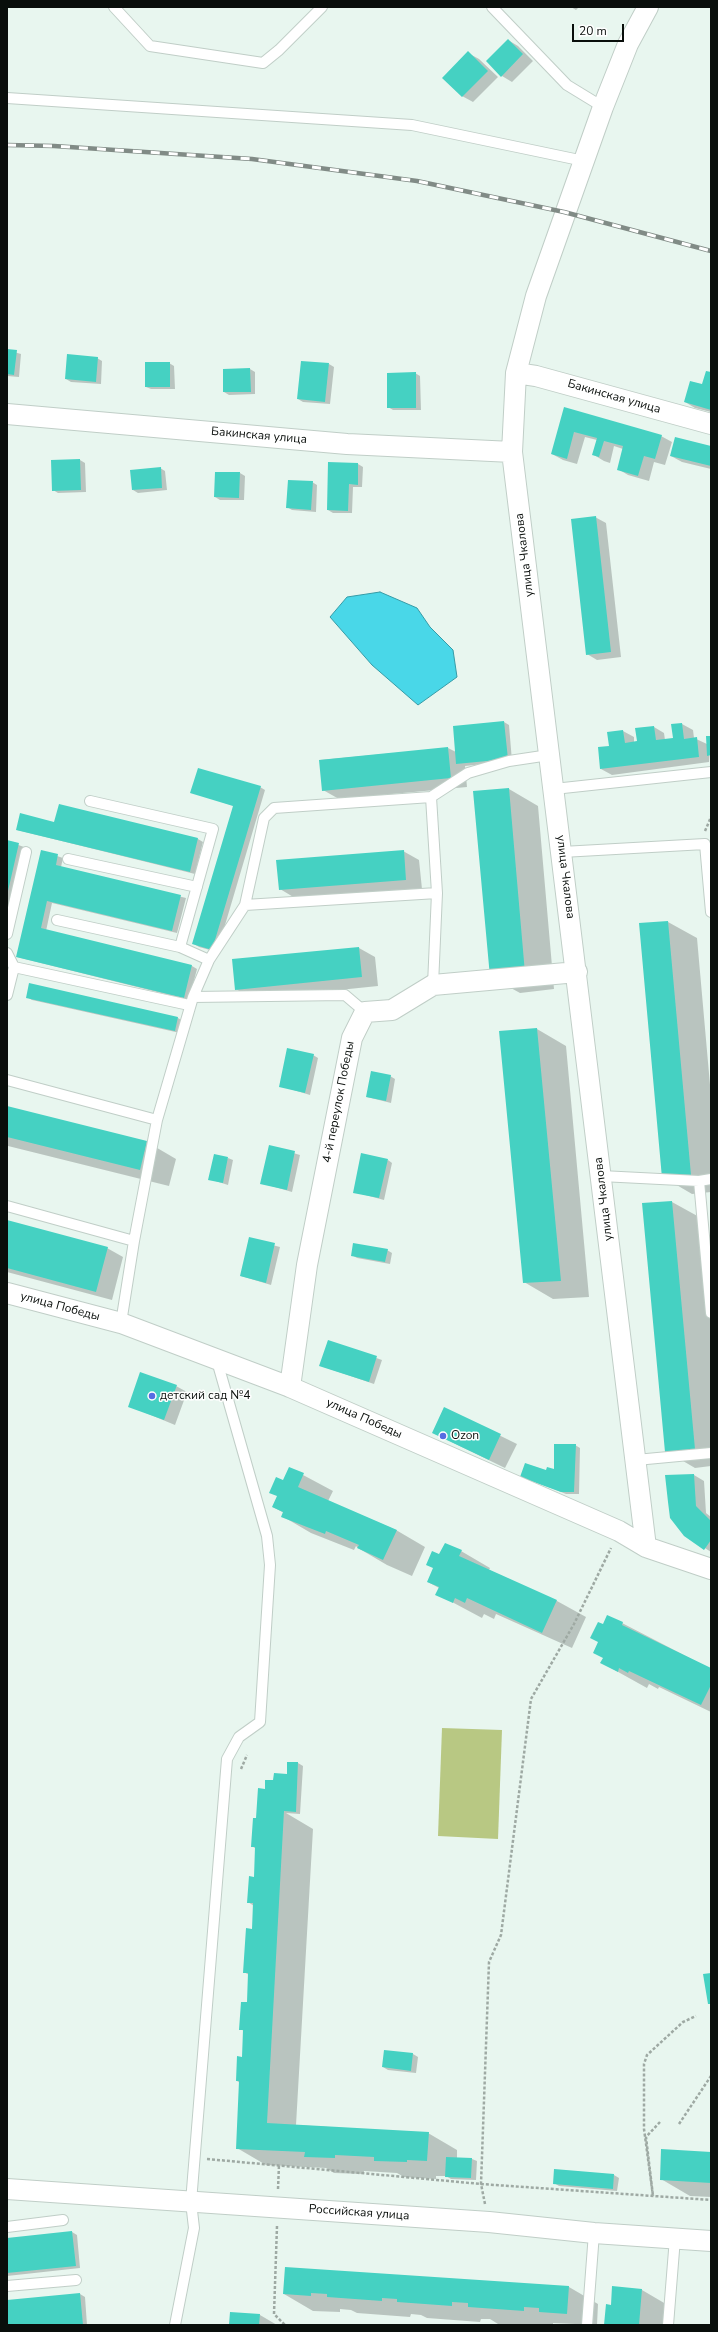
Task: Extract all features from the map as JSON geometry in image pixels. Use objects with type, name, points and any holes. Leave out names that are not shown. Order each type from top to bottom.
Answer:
[{"type":"street","name":"улица Чкалова","points":[[646,1547],[577,972],[512,452],[516,373],[536,296],[564,212],[603,108],[628,44],[648,7]]},
{"type":"street","name":"Бакинская улица","points":[[516,373],[536,376],[711,424]]},
{"type":"street","name":"Бакинская улица","points":[[7,414],[346,444],[512,452]]},
{"type":"street","points":[[365,1012],[392,1010],[433,985],[577,972]]},
{"type":"street","name":"4-й переулок Победы","points":[[290,1387],[307,1265],[352,1038],[365,1012]]},
{"type":"street","name":"улица Победы","points":[[7,1293],[121,1323],[290,1387],[619,1531],[646,1547],[711,1569]]},
{"type":"street","name":"Российская улица","points":[[7,2189],[489,2222],[594,2233],[711,2241]]},
{"type":"lane","points":[[114,7],[150,46],[263,63],[279,50],[322,7]]},
{"type":"lane","points":[[492,7],[567,85],[603,108]]},
{"type":"lane","points":[[7,98],[412,125],[584,161]]},
{"type":"lane","points":[[121,1323],[134,1241],[157,1120],[191,1001],[209,960],[245,905],[264,818],[274,808],[431,797],[468,773],[509,761],[549,755]]},
{"type":"lane","points":[[554,788],[711,772]]},
{"type":"lane","points":[[431,797],[437,893],[433,985]]},
{"type":"lane","points":[[90,801],[213,829],[180,947]]},
{"type":"lane","points":[[562,852],[705,844],[711,912]]},
{"type":"lane","points":[[7,934],[26,852]]},
{"type":"lane","points":[[68,859],[197,887]]},
{"type":"lane","points":[[245,905],[437,893]]},
{"type":"lane","points":[[57,920],[180,947],[209,960]]},
{"type":"lane","points":[[7,953],[14,967],[7,995]]},
{"type":"lane","points":[[14,967],[191,1001],[345,995],[365,1012]]},
{"type":"lane","points":[[7,1080],[157,1120]]},
{"type":"lane","points":[[601,1176],[699,1181],[711,1179]]},
{"type":"lane","points":[[699,1181],[711,1313]]},
{"type":"lane","points":[[7,1206],[134,1241]]},
{"type":"lane","points":[[175,2325],[194,2228],[190,2202],[227,1759],[239,1737],[260,1722],[270,1565],[268,1536],[217,1360]]},
{"type":"lane","points":[[636,1460],[711,1454]]},
{"type":"lane","points":[[7,2227],[64,2220]]},
{"type":"lane","points":[[587,2325],[594,2233]]},
{"type":"lane","points":[[668,2325],[675,2238]]},
{"type":"lane","points":[[7,2286],[76,2280]]},
{"type":"path","points":[[489,2222],[481,2184],[489,1962],[501,1935],[531,1699],[574,1624],[619,1531]]},
{"type":"path","points":[[240,1770],[249,1749]]},
{"type":"path","points":[[653,2196],[644,2129],[644,2064],[647,2055],[683,2022],[696,2016]]},
{"type":"path","points":[[679,2124],[711,2076]]},
{"type":"path","points":[[653,2196],[646,2138],[660,2122]]},
{"type":"path","points":[[202,2158],[481,2184],[711,2200]]},
{"type":"path","points":[[279,2165],[274,2314],[285,2325]]},
{"type":"green space","points":[[442,1728],[502,1730],[498,1839],[438,1836]]},
{"type":"water","points":[[380,592],[417,608],[430,627],[453,650],[457,677],[418,705],[372,665],[330,617],[347,597]]},
{"type":"building","points":[[508,39],[523,54],[501,77],[486,61]]},
{"type":"building","points":[[468,51],[488,71],[462,97],[442,78]]},
{"type":"building","points":[[7,349],[17,350],[14,375],[7,374]]},
{"type":"building","points":[[67,354],[98,357],[96,382],[65,379]]},
{"type":"building","points":[[301,361],[329,363],[325,402],[297,399]]},
{"type":"building","points":[[145,362],[170,362],[170,387],[145,387]]},
{"type":"building","points":[[250,368],[251,392],[223,392],[223,369]]},
{"type":"building","points":[[706,371],[711,372],[711,410],[684,402],[690,381],[702,384]]},
{"type":"building","points":[[416,372],[416,408],[387,408],[387,373]]},
{"type":"building","points":[[564,407],[662,435],[655,459],[644,456],[638,476],[617,470],[623,446],[604,441],[599,457],[592,455],[597,438],[574,432],[567,459],[551,454]]},
{"type":"building","points":[[675,437],[711,446],[711,466],[670,456]]},
{"type":"building","points":[[80,459],[81,490],[52,491],[51,460]]},
{"type":"building","points":[[328,462],[358,463],[358,485],[349,484],[348,511],[327,510]]},
{"type":"building","points":[[161,467],[162,488],[132,490],[130,470]]},
{"type":"building","points":[[215,472],[240,472],[239,498],[214,497]]},
{"type":"building","points":[[288,480],[313,481],[311,510],[286,508]]},
{"type":"building","points":[[596,516],[611,652],[586,655],[571,519]]},
{"type":"building","points":[[504,721],[508,759],[456,764],[453,726]]},
{"type":"building","points":[[682,723],[684,739],[697,737],[699,757],[600,769],[598,747],[609,746],[607,732],[623,730],[625,743],[637,741],[635,728],[654,726],[656,740],[673,738],[671,724]]},
{"type":"building","points":[[706,736],[711,736],[711,755],[707,756]]},
{"type":"building","points":[[448,747],[451,778],[322,791],[319,760]]},
{"type":"building","points":[[198,768],[261,786],[212,950],[192,944],[233,806],[190,793]]},
{"type":"building","points":[[509,788],[525,973],[490,977],[473,791]]},
{"type":"building","points":[[59,804],[198,838],[190,872],[16,830],[20,813],[54,822]]},
{"type":"building","points":[[7,840],[19,843],[8,891],[7,891]]},
{"type":"building","points":[[41,850],[58,854],[56,865],[181,895],[172,931],[47,901],[41,928],[192,965],[184,998],[16,957]]},
{"type":"building","points":[[404,850],[406,880],[279,890],[276,860]]},
{"type":"building","points":[[668,921],[691,1175],[662,1178],[639,923]]},
{"type":"building","points":[[359,947],[362,977],[235,990],[232,959]]},
{"type":"building","points":[[29,983],[178,1017],[175,1031],[26,998]]},
{"type":"building","points":[[537,1028],[561,1281],[523,1283],[499,1031]]},
{"type":"building","points":[[287,1048],[314,1054],[305,1093],[279,1087]]},
{"type":"building","points":[[371,1071],[391,1075],[386,1101],[366,1097]]},
{"type":"building","points":[[7,1106],[147,1141],[140,1170],[7,1137]]},
{"type":"building","points":[[269,1145],[295,1151],[287,1190],[260,1184]]},
{"type":"building","points":[[361,1153],[388,1159],[379,1198],[353,1193]]},
{"type":"building","points":[[214,1154],[228,1157],[223,1183],[208,1180]]},
{"type":"building","points":[[672,1201],[695,1449],[665,1452],[642,1203]]},
{"type":"building","points":[[7,1220],[108,1247],[96,1292],[7,1268]]},
{"type":"building","points":[[249,1237],[275,1243],[266,1283],[240,1276]]},
{"type":"building","points":[[353,1243],[388,1249],[385,1262],[351,1256]]},
{"type":"building","points":[[328,1340],[377,1356],[369,1382],[319,1366]]},
{"type":"building","name":"детский сад №4","points":[[140,1372],[177,1385],[164,1420],[128,1407]]},
{"type":"building","points":[[444,1407],[501,1434],[489,1460],[432,1433]]},
{"type":"building","points":[[554,1444],[576,1444],[574,1492],[561,1492],[520,1477],[525,1463],[546,1470],[547,1467],[554,1469]]},
{"type":"building","points":[[289,1467],[304,1473],[298,1487],[397,1530],[383,1560],[357,1548],[359,1545],[326,1531],[325,1534],[281,1517],[283,1512],[272,1507],[277,1496],[269,1493],[276,1477],[283,1480]]},
{"type":"building","points":[[694,1474],[696,1506],[711,1521],[711,1540],[704,1550],[684,1536],[670,1518],[665,1475]]},
{"type":"building","points":[[445,1543],[462,1550],[459,1556],[557,1600],[542,1633],[467,1598],[465,1603],[455,1598],[453,1603],[435,1595],[439,1587],[427,1582],[433,1568],[426,1565],[432,1551],[439,1554]]},
{"type":"building","points":[[607,1615],[623,1622],[622,1625],[711,1668],[711,1685],[701,1705],[629,1671],[628,1673],[619,1668],[618,1672],[600,1663],[603,1658],[593,1653],[598,1642],[590,1638],[598,1622],[603,1624]]},
{"type":"building","points":[[287,1762],[298,1762],[296,1812],[284,1811],[267,2123],[429,2132],[427,2161],[374,2161],[374,2157],[335,2155],[335,2158],[304,2157],[305,2152],[236,2149],[239,2081],[236,2081],[237,2056],[242,2057],[243,2030],[239,2030],[241,2002],[247,2002],[248,1973],[243,1973],[246,1928],[252,1929],[253,1903],[247,1903],[249,1876],[254,1877],[255,1847],[251,1847],[253,1818],[256,1818],[258,1788],[265,1789],[265,1780],[273,1780],[274,1773],[287,1774]]},
{"type":"building","points":[[711,1973],[711,2004],[708,2004],[703,1974]]},
{"type":"building","points":[[384,2050],[413,2053],[411,2071],[382,2067]]},
{"type":"building","points":[[661,2149],[711,2152],[711,2183],[660,2180]]},
{"type":"building","points":[[446,2157],[472,2158],[471,2178],[445,2177]]},
{"type":"building","points":[[554,2169],[614,2174],[613,2189],[553,2184]]},
{"type":"building","points":[[72,2231],[76,2266],[7,2273],[7,2238]]},
{"type":"building","points":[[285,2267],[569,2286],[567,2314],[539,2312],[539,2308],[524,2307],[524,2311],[468,2307],[468,2303],[452,2302],[452,2306],[397,2302],[397,2299],[382,2298],[382,2301],[327,2297],[327,2294],[311,2293],[311,2296],[283,2294]]},
{"type":"building","points":[[612,2286],[642,2289],[639,2325],[604,2325],[606,2304],[611,2305]]},
{"type":"building","points":[[80,2293],[83,2325],[7,2325],[7,2300]]},
{"type":"building","points":[[230,2312],[260,2314],[259,2325],[229,2325]]},
{"type":"railway","points":[[7,145],[54,146],[252,159],[417,181],[564,212],[711,251]]},
{"type":"place","name":"детский сад №4","points":[[152,1396]]},
{"type":"place","name":"Ozon","points":[[443,1436]]}]
